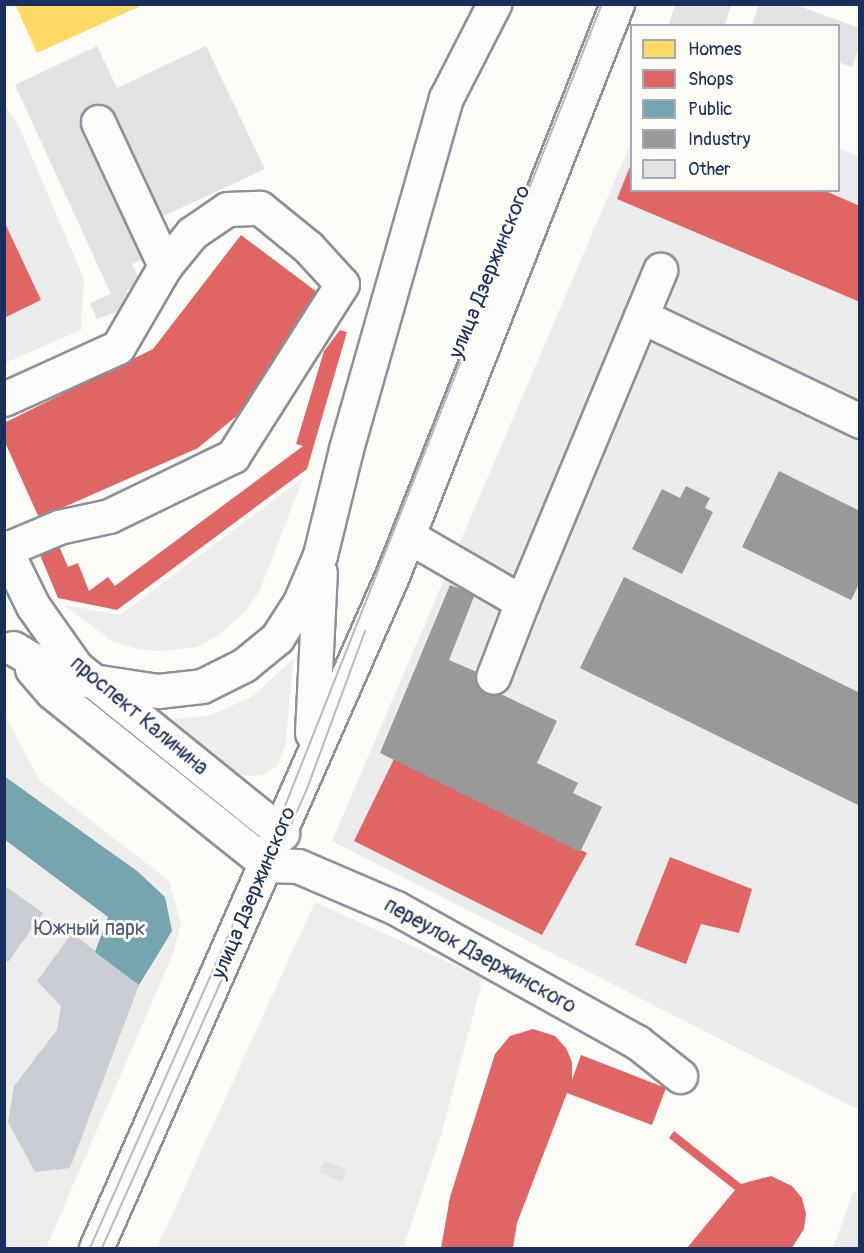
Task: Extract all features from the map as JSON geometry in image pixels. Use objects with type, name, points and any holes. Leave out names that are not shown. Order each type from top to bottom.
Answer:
[{"type":"main road","points":[[9,641],[60,676],[93,683],[158,691],[202,686],[244,665],[277,638],[300,602],[320,555],[346,449],[446,98],[494,4]]},
{"type":"main road","name":"улица Дзержинского","points":[[408,536],[395,524],[394,513],[596,4]]},
{"type":"main road","name":"улица Дзержинского","points":[[96,1248],[268,865],[308,762],[408,536],[617,4]]},
{"type":"main road","points":[[98,122],[165,266]]},
{"type":"main road","points":[[4,399],[118,347],[165,266],[192,233],[226,209],[260,208],[308,248],[342,284],[233,456],[109,516],[59,527],[5,549]]},
{"type":"main road","points":[[493,676],[660,270]]},
{"type":"main road","points":[[641,316],[860,421]]},
{"type":"main road","points":[[408,536],[522,602]]},
{"type":"main road","name":"проспект Калинина","points":[[5,549],[45,627],[93,683],[282,832]]},
{"type":"main road","points":[[308,762],[318,673],[320,555]]},
{"type":"main road","name":"проспект Калинина","points":[[9,641],[52,692],[268,865]]},
{"type":"main road","name":"переулок Дзержинского","points":[[268,865],[298,866],[396,908],[637,1042],[680,1076]]},
{"type":"shaded area","points":[[4,103],[20,129],[84,279],[81,330],[5,363]]},
{"type":"shaded area","points":[[630,145],[630,192],[840,192],[840,148],[859,157],[859,1110],[332,841]]},
{"type":"shaded area","points":[[5,886],[43,913],[9,961],[5,961]]},
{"type":"shaded area","points":[[72,933],[139,985],[70,1168],[35,1172],[8,1122],[14,1086],[57,1030],[61,1006],[37,981]]},
{"type":"shaded area","points":[[853,1192],[859,1194],[859,1248],[833,1248]]},
{"type":"green space","points":[[303,478],[260,590],[245,612],[219,635],[197,647],[163,651],[137,649],[111,641],[64,605],[120,615]]},
{"type":"green space","points":[[294,658],[285,747],[276,767],[263,775],[245,776],[225,767],[167,720],[211,715],[253,696]]},
{"type":"green space","name":"Южный парк","points":[[4,714],[40,781],[169,881],[181,923],[174,951],[46,1248],[5,1248]]},
{"type":"green space","points":[[315,902],[483,978],[440,1139],[403,1248],[157,1248]]},
{"type":"building: Homes","points":[[15,4],[145,4],[37,53]]},
{"type":"building: Shops","points":[[630,166],[630,192],[828,192],[860,206],[860,302],[617,199]]},
{"type":"building: Shops","points":[[4,221],[41,300],[4,318]]},
{"type":"building: Shops","points":[[241,235],[325,298],[239,414],[198,448],[39,518],[4,440],[4,423],[153,349]]},
{"type":"building: Shops","points":[[340,330],[347,332],[307,469],[117,610],[58,598],[40,555],[59,546],[68,567],[78,563],[89,591],[108,577],[115,586],[303,446],[296,444],[324,351]]},
{"type":"building: Shops","points":[[394,759],[587,853],[542,935],[354,841]]},
{"type":"building: Shops","points":[[670,857],[752,889],[739,933],[701,924],[686,964],[635,945]]},
{"type":"building: Shops","points":[[533,1029],[555,1036],[566,1048],[572,1062],[572,1080],[581,1055],[666,1088],[652,1125],[567,1093],[517,1223],[513,1248],[441,1248],[450,1197],[495,1054],[510,1036]]},
{"type":"building: Shops","points":[[674,1131],[741,1184],[771,1176],[792,1186],[802,1198],[806,1214],[804,1229],[792,1248],[687,1248],[735,1190],[669,1138]]},
{"type":"building: Public","points":[[4,776],[137,871],[165,897],[172,931],[139,985],[95,952],[108,917],[4,839]]},
{"type":"building: Industry","points":[[779,471],[860,511],[860,582],[851,600],[742,547]]},
{"type":"building: Industry","points":[[686,486],[710,498],[705,508],[713,512],[682,574],[632,549],[662,489],[680,498]]},
{"type":"building: Industry","points":[[624,577],[860,693],[860,806],[580,668]]},
{"type":"building: Industry","points":[[450,585],[475,594],[449,660],[486,676],[486,687],[557,721],[537,763],[578,783],[573,793],[602,807],[580,852],[380,753]]},
{"type":"building: Other","points":[[676,4],[732,4],[725,24],[669,24]]},
{"type":"building: Other","points":[[759,4],[793,4],[860,28],[860,45],[852,67],[840,63],[840,24],[753,24]]},
{"type":"building: Other","points":[[97,46],[117,88],[206,46],[265,169],[159,218],[105,103],[83,113],[149,256],[132,264],[141,283],[127,290],[134,306],[97,319],[90,303],[111,294],[15,85]]},
{"type":"building: Other","points":[[324,1161],[346,1169],[342,1181],[319,1173]]},
{"type":"tram line","points":[[90,1248],[276,829],[602,4]]},
{"type":"tram line","points":[[102,1248],[307,789],[365,631]]}]
